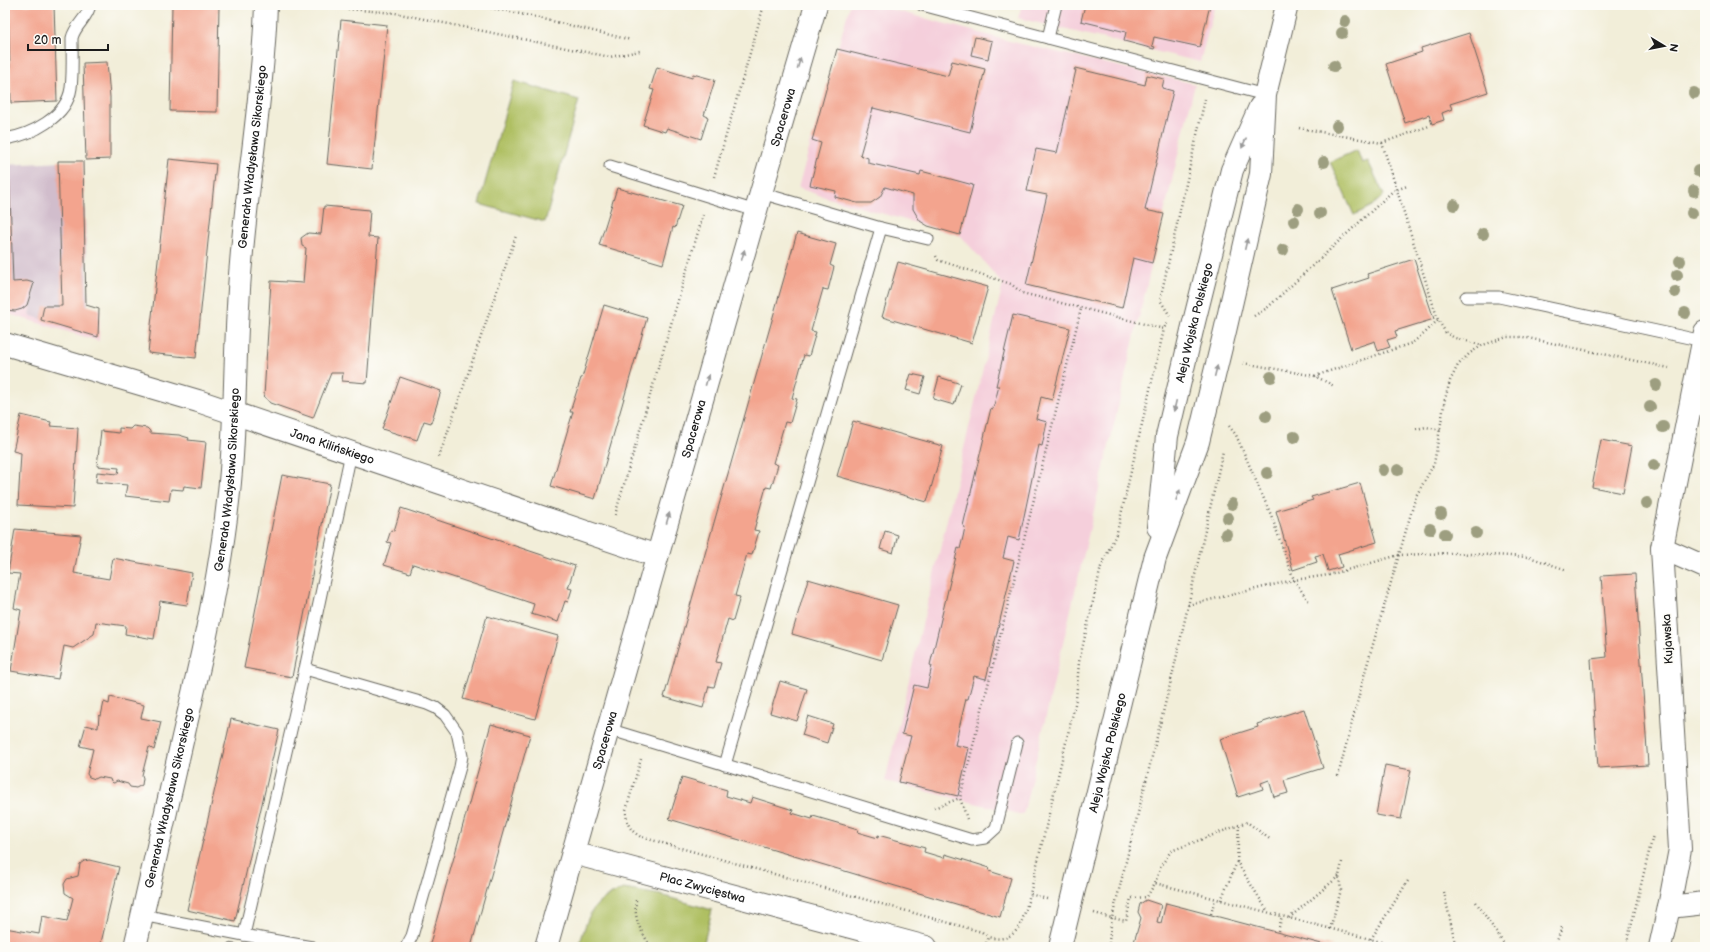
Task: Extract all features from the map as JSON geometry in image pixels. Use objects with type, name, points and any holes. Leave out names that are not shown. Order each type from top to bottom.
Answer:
[{"type":"street","name":"Generała Władysława Sikorskiego","points":[[135,947],[213,606],[220,560],[232,457],[235,355],[241,262],[262,78],[266,5]]},
{"type":"street","name":"Spacerowa","points":[[573,853],[758,202],[816,5]]},
{"type":"street","name":"Aleja Wojska Polskiego","points":[[1060,947],[1154,558],[1198,442],[1236,288],[1261,174],[1266,95],[1284,6]]},
{"type":"street","name":"Aleja Wojska Polskiego","points":[[1154,558],[1167,436],[1194,322],[1232,170],[1266,95]]},
{"type":"street","name":"Kujawska","points":[[1660,947],[1680,849],[1662,548],[1704,337]]},
{"type":"street","name":"Jana Kilińskiego","points":[[5,344],[198,401],[351,454],[657,556]]},
{"type":"street","points":[[1662,548],[1705,567]]},
{"type":"street","points":[[546,947],[573,853]]},
{"type":"street","name":"Plac Zwycięstwa","points":[[573,853],[926,947]]},
{"type":"street","points":[[1669,907],[1705,904]]},
{"type":"lane","points":[[5,139],[18,137],[33,130],[62,111],[71,89],[72,38],[89,11],[90,5]]},
{"type":"lane","points":[[922,5],[1266,95]]},
{"type":"lane","points":[[1048,38],[1056,5]]},
{"type":"lane","points":[[610,166],[709,196],[758,202],[928,239]]},
{"type":"lane","points":[[725,764],[881,228]]},
{"type":"lane","points":[[1466,297],[1499,297],[1704,337]]},
{"type":"lane","points":[[244,935],[305,669],[351,454]]},
{"type":"lane","points":[[305,669],[427,704],[445,715],[457,732],[461,743],[462,756],[460,767],[412,936],[406,947]]},
{"type":"lane","points":[[608,729],[972,840],[985,838],[996,828],[1017,743]]},
{"type":"lane","points":[[142,915],[312,947]]},
{"type":"path","points":[[300,5],[395,14],[610,57],[640,51]]},
{"type":"path","points":[[475,5],[531,16],[631,40]]},
{"type":"path","points":[[614,516],[764,5]]},
{"type":"path","points":[[928,239],[938,260],[1011,284],[1022,294],[1164,329],[1170,316],[1160,300],[1206,92],[1229,85]]},
{"type":"path","points":[[1299,128],[1382,143],[1429,126]]},
{"type":"path","points":[[1382,143],[1438,320],[1446,333],[1455,338],[1483,345]]},
{"type":"path","points":[[1254,316],[1267,308],[1393,192],[1407,186]]},
{"type":"path","points":[[431,480],[516,236]]},
{"type":"path","points":[[972,840],[960,798],[1081,309]]},
{"type":"path","points":[[1315,376],[1412,343],[1438,320]]},
{"type":"path","points":[[1338,776],[1416,496],[1434,464],[1441,430],[1445,399],[1450,381],[1458,365],[1470,353],[1483,345],[1507,337],[1523,337],[1669,368]]},
{"type":"path","points":[[1243,363],[1315,376],[1334,386]]},
{"type":"path","points":[[1229,426],[1236,435],[1271,515],[1294,580],[1310,603]]},
{"type":"path","points":[[1416,429],[1426,427],[1441,430]]},
{"type":"path","points":[[1188,605],[1294,580],[1329,575],[1399,555],[1453,553],[1529,557],[1567,570]]},
{"type":"path","points":[[647,740],[626,810],[627,824],[641,837],[982,932],[988,937],[994,938],[1010,937],[1016,931],[1022,920],[1030,894]]},
{"type":"path","points":[[1109,947],[1112,918],[1126,921],[1131,898],[1147,897],[1155,883],[1161,866],[1171,851],[1248,822],[1271,840]]},
{"type":"path","points":[[1220,900],[1237,862],[1239,825]]},
{"type":"path","points":[[1626,947],[1653,833]]},
{"type":"path","points":[[1237,862],[1268,913]]},
{"type":"path","points":[[1330,929],[1341,890],[1339,876],[1342,862]]},
{"type":"path","points":[[1289,918],[1339,876]]},
{"type":"path","points":[[1369,947],[1371,939],[1408,881]]},
{"type":"path","points":[[1155,883],[1401,947]]},
{"type":"path","points":[[1444,892],[1456,947]]},
{"type":"path","points":[[1211,914],[1215,899]]},
{"type":"path","points":[[636,900],[635,914],[639,928],[651,947]]},
{"type":"path","points":[[1476,902],[1506,947]]},
{"type":"path","points":[[1278,931],[1282,916]]},
{"type":"path","points":[[1554,947],[1562,927]]},
{"type":"path","points":[[985,947],[988,937]]},
{"type":"shaded area","points":[[850,5],[876,5],[1013,42],[1195,84],[1023,815],[885,781],[1003,284],[961,236],[798,188]]},
{"type":"shaded area","points":[[1022,5],[1215,5],[1200,62],[1018,18]]},
{"type":"shaded area","points":[[83,161],[88,306],[46,307],[41,319],[29,315],[35,284],[5,284],[5,165]]},
{"type":"shaded area","points":[[5,284],[35,284],[29,315],[41,318],[46,307],[88,306],[100,309],[99,341],[5,313]]},
{"type":"green space","points":[[514,81],[579,100],[545,222],[479,204]]},
{"type":"green space","points":[[1357,150],[1362,163],[1368,161],[1384,195],[1372,206],[1354,215],[1330,162]]},
{"type":"green space","points":[[623,889],[661,895],[712,910],[704,942],[721,947],[579,947],[588,918],[592,911],[603,899]]},
{"type":"building","points":[[8,5],[54,5],[57,101],[11,103]]},
{"type":"building","points":[[172,5],[219,5],[217,112],[170,111]]},
{"type":"building","points":[[1085,5],[1210,5],[1200,47],[1154,37],[1152,46],[1155,47],[1154,49],[1124,41],[1126,32],[1081,21]]},
{"type":"building","points":[[341,20],[387,25],[372,169],[327,164]]},
{"type":"building","points":[[1469,33],[1488,92],[1450,104],[1452,109],[1442,113],[1444,120],[1432,124],[1429,115],[1405,123],[1386,64],[1422,52],[1421,48]]},
{"type":"building","points":[[975,37],[992,41],[988,59],[971,55]]},
{"type":"building","points":[[837,49],[948,76],[952,61],[985,69],[970,132],[873,108],[860,155],[868,158],[868,163],[920,175],[921,171],[973,185],[960,235],[928,226],[920,221],[913,209],[913,195],[885,187],[880,197],[871,203],[857,203],[835,197],[836,191],[810,185],[821,143],[812,140]]},
{"type":"building","points":[[107,62],[110,97],[110,159],[86,160],[83,63]]},
{"type":"building","points":[[657,67],[692,78],[693,74],[715,80],[704,115],[708,117],[701,139],[667,128],[665,132],[643,125],[654,90],[650,89]]},
{"type":"building","points":[[1075,68],[1145,85],[1147,75],[1164,79],[1162,88],[1173,91],[1145,210],[1164,214],[1152,263],[1133,258],[1122,308],[1026,285],[1047,195],[1027,191],[1036,149],[1057,153],[1076,70],[1074,70]]},
{"type":"building","points":[[169,159],[216,164],[196,358],[148,353]]},
{"type":"building","points":[[58,161],[83,161],[86,305],[99,309],[98,337],[41,320],[44,306],[62,306]]},
{"type":"building","points":[[5,165],[9,165],[13,282],[27,281],[34,283],[27,305],[22,309],[15,311],[5,310]]},
{"type":"building","points":[[617,188],[682,206],[675,228],[673,227],[663,264],[599,245]]},
{"type":"building","points":[[324,206],[370,210],[368,237],[378,238],[367,383],[342,381],[343,373],[331,373],[313,418],[270,403],[264,396],[271,281],[303,283],[306,248],[302,246],[301,238],[308,233],[321,234]]},
{"type":"building","points":[[797,233],[836,244],[830,265],[834,267],[828,290],[823,289],[811,331],[816,332],[809,356],[804,355],[792,398],[797,399],[790,423],[785,422],[773,463],[778,465],[771,488],[766,487],[754,530],[759,531],[752,555],[747,554],[735,596],[740,597],[733,621],[728,619],[722,640],[716,662],[721,663],[714,687],[709,686],[703,708],[664,697]]},
{"type":"building","points":[[1414,259],[1434,319],[1395,331],[1397,337],[1387,340],[1390,347],[1378,351],[1375,341],[1351,349],[1332,290],[1369,278],[1367,274]]},
{"type":"building","points":[[898,262],[988,287],[972,343],[882,317]]},
{"type":"building","points":[[604,305],[647,318],[595,499],[551,486],[573,412],[570,412]]},
{"type":"building","points":[[1013,315],[1070,328],[1052,400],[1041,397],[1036,419],[1047,422],[1042,446],[1039,445],[1019,540],[1008,537],[1003,558],[1014,561],[986,679],[974,676],[968,699],[966,699],[955,745],[969,748],[958,796],[899,782],[911,736],[902,734],[914,685],[927,688],[932,666],[930,665],[958,548],[960,549],[963,537],[965,527],[963,526],[991,408],[993,409],[999,386],[996,386]]},
{"type":"building","points":[[911,374],[925,377],[920,394],[906,390]]},
{"type":"building","points":[[400,377],[441,391],[431,423],[424,421],[417,440],[382,429]]},
{"type":"building","points":[[939,377],[961,384],[954,405],[933,399]]},
{"type":"building","points":[[21,415],[51,422],[50,426],[78,428],[73,508],[18,505],[21,453],[13,451]]},
{"type":"building","points":[[853,421],[943,446],[927,502],[837,476]]},
{"type":"building","points":[[133,426],[147,428],[150,433],[179,435],[189,438],[188,440],[206,442],[201,488],[184,486],[183,490],[171,489],[169,501],[125,496],[127,485],[96,482],[97,472],[118,474],[119,468],[97,466],[101,431],[119,433],[119,428],[130,429]]},
{"type":"building","points":[[1601,440],[1632,446],[1623,493],[1592,487]]},
{"type":"building","points":[[282,475],[330,484],[292,677],[244,668]]},
{"type":"building","points":[[1360,483],[1377,542],[1338,554],[1342,567],[1328,571],[1323,554],[1315,556],[1317,562],[1293,570],[1276,511],[1313,500],[1311,497]]},
{"type":"building","points":[[401,508],[575,566],[568,588],[572,589],[568,602],[565,601],[558,622],[531,614],[534,604],[413,564],[410,573],[384,565],[391,543],[387,542],[391,530],[394,531]]},
{"type":"building","points":[[15,529],[81,535],[74,573],[109,579],[113,558],[192,573],[187,605],[160,601],[154,639],[125,634],[126,626],[96,622],[94,634],[73,648],[64,646],[58,679],[11,671],[21,610],[14,608],[20,574],[8,573]]},
{"type":"building","points":[[885,531],[898,535],[893,553],[880,549]]},
{"type":"building","points":[[1635,574],[1648,765],[1598,768],[1591,659],[1607,657],[1601,576]]},
{"type":"building","points":[[808,579],[898,605],[882,660],[792,634]]},
{"type":"building","points":[[487,616],[558,636],[535,719],[463,699]]},
{"type":"building","points":[[780,681],[807,689],[797,721],[770,713]]},
{"type":"building","points":[[110,697],[144,705],[141,718],[161,722],[154,750],[149,747],[142,775],[142,785],[136,788],[117,781],[114,783],[111,782],[110,779],[99,777],[95,779],[89,777],[87,774],[93,749],[80,746],[86,725],[98,728],[99,715],[101,716],[104,702],[109,704]]},
{"type":"building","points":[[1304,709],[1323,768],[1284,780],[1288,793],[1274,797],[1269,780],[1261,783],[1263,789],[1238,797],[1220,739],[1258,727],[1257,724]]},
{"type":"building","points":[[808,716],[833,724],[827,743],[802,735]]},
{"type":"building","points":[[231,719],[279,730],[235,921],[187,910]]},
{"type":"building","points":[[491,724],[530,735],[471,947],[429,947]]},
{"type":"building","points":[[1385,765],[1411,770],[1401,819],[1376,815]]},
{"type":"building","points":[[682,777],[727,790],[726,796],[750,803],[752,797],[793,810],[792,813],[812,819],[813,816],[858,829],[857,832],[878,838],[878,835],[925,848],[924,852],[944,858],[945,854],[990,868],[989,871],[1011,878],[1000,917],[669,819]]},
{"type":"building","points":[[89,860],[119,867],[100,947],[5,947],[5,928],[39,934],[42,916],[67,921],[73,898],[65,893],[64,884],[67,879],[78,876],[80,864]]},
{"type":"building","points":[[1146,900],[1161,905],[1157,922],[1161,923],[1166,903],[1333,947],[1136,947],[1134,942],[1141,918],[1138,912],[1140,904]]},
{"type":"building","points":[[228,943],[249,946],[227,947]]}]
